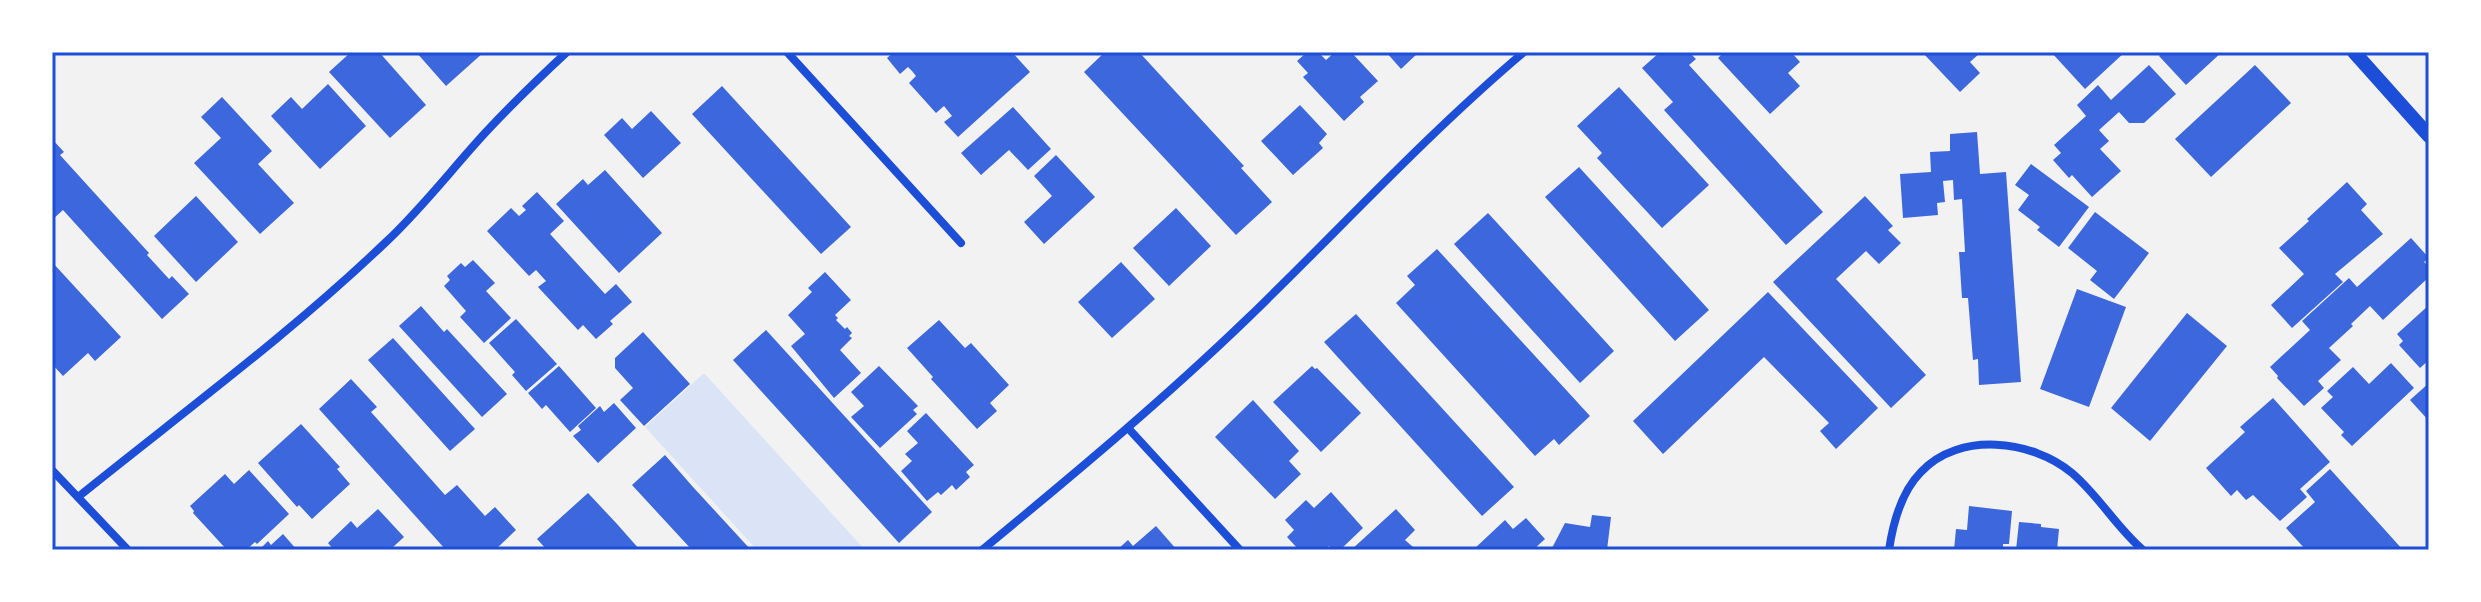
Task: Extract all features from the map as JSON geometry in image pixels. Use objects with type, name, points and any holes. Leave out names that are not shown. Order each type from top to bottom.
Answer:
[{"type":"street","points":[[78,497],[332,293],[389,239],[505,112],[567,52]]},
{"type":"street","points":[[787,52],[961,243]]},
{"type":"street","points":[[982,550],[1128,428],[1247,319],[1405,160],[1524,52]]},
{"type":"street","points":[[2354,52],[2429,136]]},
{"type":"street","points":[[1128,428],[1240,550]]},
{"type":"street","points":[[1889,550],[1903,497],[1921,471],[1949,452],[1972,446],[2014,445],[2044,456],[2072,472],[2143,550]]},
{"type":"street","points":[[52,470],[128,550]]},
{"type":"shaded area","points":[[704,373],[865,550],[757,550],[645,427]]},
{"type":"building","points":[[351,52],[379,52],[426,105],[390,138],[329,72]]},
{"type":"building","points":[[416,52],[484,52],[446,86]]},
{"type":"building","points":[[894,52],[1012,52],[1030,72],[958,137],[944,122],[952,116],[944,106],[936,113],[909,83],[916,76],[912,71],[908,67],[900,74],[887,58]]},
{"type":"building","points":[[1105,52],[1139,52],[1244,166],[1241,168],[1272,202],[1236,235],[1084,72]]},
{"type":"building","points":[[1307,52],[1318,52],[1326,60],[1335,52],[1351,52],[1378,81],[1360,97],[1364,102],[1344,121],[1303,77],[1308,73],[1297,61]]},
{"type":"building","points":[[1386,52],[1419,52],[1401,69]]},
{"type":"building","points":[[1660,52],[1689,52],[1696,59],[1689,65],[1823,212],[1786,245],[1664,110],[1673,102],[1642,68]]},
{"type":"building","points":[[1724,52],[1791,52],[1800,62],[1788,73],[1800,86],[1770,114],[1718,58]]},
{"type":"building","points":[[1922,52],[1977,52],[1979,54],[1970,62],[1980,73],[1960,92]]},
{"type":"building","points":[[2051,52],[2125,52],[2085,89]]},
{"type":"building","points":[[2163,52],[2222,52],[2186,85],[2159,56]]},
{"type":"building","points":[[2149,65],[2176,94],[2144,123],[2129,123],[2119,112],[2099,130],[2109,141],[2100,149],[2121,171],[2092,197],[2053,160],[2061,153],[2054,145],[2086,116],[2077,105],[2098,85],[2111,100]]},
{"type":"building","points":[[2255,65],[2291,103],[2211,177],[2175,139]]},
{"type":"building","points":[[328,84],[366,126],[320,169],[271,116],[291,97],[302,109]]},
{"type":"building","points":[[722,86],[851,227],[821,254],[692,114]]},
{"type":"building","points":[[1619,87],[1709,185],[1662,228],[1597,158],[1602,153],[1577,126]]},
{"type":"building","points":[[222,97],[272,151],[258,164],[294,203],[260,234],[194,163],[221,138],[201,117]]},
{"type":"building","points":[[1300,105],[1327,134],[1319,143],[1323,148],[1293,175],[1261,141]]},
{"type":"building","points":[[1013,107],[1051,149],[1028,170],[1009,150],[981,175],[961,153]]},
{"type":"building","points":[[651,111],[681,143],[643,178],[604,135],[622,118],[632,129]]},
{"type":"building","points":[[1977,132],[1980,174],[2006,172],[2021,382],[1979,385],[1978,359],[1973,360],[1968,298],[1962,298],[1959,252],[1965,252],[1962,199],[1954,200],[1953,180],[1943,181],[1945,202],[1937,203],[1938,215],[1903,218],[1900,174],[1931,172],[1930,152],[1950,151],[1950,134]]},
{"type":"building","points":[[52,139],[64,152],[60,155],[149,253],[147,255],[169,279],[172,276],[189,294],[162,319],[63,210],[52,220]]},
{"type":"building","points":[[1056,155],[1095,197],[1044,244],[1024,222],[1052,196],[1034,176]]},
{"type":"building","points":[[2031,164],[2089,207],[2059,247],[2018,210],[2029,195],[2015,185]]},
{"type":"building","points":[[1579,167],[1709,310],[1675,341],[1545,197]]},
{"type":"building","points":[[605,170],[662,233],[619,273],[556,204],[583,179],[588,185]]},
{"type":"building","points":[[2347,182],[2367,204],[2361,210],[2383,234],[2335,274],[2343,282],[2292,328],[2271,305],[2304,274],[2279,248]]},
{"type":"building","points":[[537,192],[564,221],[550,234],[605,294],[616,284],[632,302],[610,321],[613,324],[596,339],[583,325],[578,330],[538,287],[546,281],[536,270],[529,276],[487,231],[511,208],[519,216],[526,210],[522,206]]},
{"type":"building","points":[[196,196],[238,242],[196,282],[154,236]]},
{"type":"building","points":[[1865,196],[1893,226],[1888,230],[1901,243],[1879,264],[1866,251],[1836,279],[1926,375],[1891,408],[1773,282]]},
{"type":"building","points":[[1176,208],[1211,246],[1169,286],[1133,248]]},
{"type":"building","points":[[2095,212],[2149,253],[2114,299],[2090,280],[2097,271],[2068,248]]},
{"type":"building","points":[[1488,213],[1614,351],[1580,383],[1454,244]]},
{"type":"building","points":[[2411,238],[2429,258],[2424,262],[2429,267],[2429,277],[2383,320],[2370,306],[2351,324],[2353,326],[2329,348],[2341,360],[2318,381],[2324,388],[2304,406],[2270,367],[2310,330],[2302,321],[2349,278],[2357,287]]},
{"type":"building","points":[[1437,249],[1590,416],[1559,445],[1554,439],[1535,456],[1396,303],[1415,285],[1407,276]]},
{"type":"building","points":[[473,260],[495,283],[486,291],[511,318],[484,343],[460,317],[466,311],[444,286],[450,280],[447,276],[461,263],[465,267]]},
{"type":"building","points":[[52,262],[121,337],[95,361],[88,353],[63,376],[52,364]]},
{"type":"building","points":[[1121,262],[1155,299],[1112,338],[1078,302]]},
{"type":"building","points":[[825,272],[851,300],[835,315],[836,320],[852,333],[849,336],[852,338],[840,350],[861,373],[834,398],[791,346],[805,334],[788,315],[812,292],[808,288]]},
{"type":"building","points":[[2077,289],[2126,307],[2089,407],[2040,389]]},
{"type":"building","points":[[1768,292],[1878,408],[1836,449],[1820,431],[1829,423],[1764,357],[1663,454],[1633,421]]},
{"type":"building","points":[[2429,305],[2429,360],[2420,368],[2399,345],[2403,341],[2397,334]]},
{"type":"building","points":[[421,306],[444,332],[447,329],[507,394],[482,417],[399,326]]},
{"type":"building","points":[[2187,313],[2227,346],[2150,441],[2111,408]]},
{"type":"building","points":[[1356,314],[1514,487],[1482,516],[1324,342]]},
{"type":"building","points":[[516,319],[557,364],[526,391],[512,375],[515,372],[489,343]]},
{"type":"building","points":[[939,320],[965,348],[971,343],[1009,385],[990,403],[997,411],[977,429],[907,348]]},
{"type":"building","points":[[766,330],[932,512],[899,543],[733,360]]},
{"type":"building","points":[[643,332],[690,384],[644,426],[620,400],[633,388],[615,368],[615,358]]},
{"type":"building","points":[[393,338],[475,429],[450,451],[368,360]]},
{"type":"building","points":[[2391,363],[2414,388],[2352,446],[2341,435],[2344,432],[2321,408],[2333,397],[2327,391],[2353,367],[2369,384]]},
{"type":"building","points":[[559,366],[596,408],[570,432],[546,405],[542,409],[528,393]]},
{"type":"building","points":[[879,366],[918,406],[913,410],[917,414],[880,448],[851,417],[864,406],[851,392]]},
{"type":"building","points":[[1312,366],[1361,413],[1321,452],[1273,402]]},
{"type":"building","points":[[351,379],[377,407],[371,412],[445,495],[457,485],[485,516],[495,507],[516,530],[495,550],[446,550],[319,409]]},
{"type":"building","points":[[2429,383],[2429,421],[2410,400]]},
{"type":"building","points":[[2273,398],[2330,462],[2300,489],[2307,497],[2280,521],[2253,495],[2246,500],[2237,490],[2231,496],[2206,468],[2245,432],[2240,427]]},
{"type":"building","points":[[1253,400],[1299,451],[1289,461],[1301,474],[1275,499],[1215,437]]},
{"type":"building","points":[[614,403],[636,428],[598,463],[573,436],[581,430],[578,426],[600,406],[604,412]]},
{"type":"building","points":[[926,413],[974,465],[966,472],[970,477],[956,490],[952,485],[941,495],[938,492],[927,501],[901,471],[912,461],[905,454],[918,443],[907,431]]},
{"type":"building","points":[[301,424],[340,467],[337,469],[350,484],[312,519],[299,505],[297,507],[258,463]]},
{"type":"building","points":[[665,455],[751,550],[692,550],[632,485]]},
{"type":"building","points":[[2330,469],[2403,550],[2306,550],[2286,528],[2315,502],[2306,491]]},
{"type":"building","points":[[249,470],[289,514],[257,544],[255,542],[246,550],[227,550],[190,506],[225,474],[234,484]]},
{"type":"building","points":[[1331,492],[1363,528],[1340,550],[1329,546],[1325,550],[1299,550],[1287,537],[1294,530],[1285,520],[1306,500],[1314,508]]},
{"type":"building","points":[[588,493],[640,550],[581,550],[578,547],[575,550],[547,550],[537,539]]},
{"type":"building","points":[[1969,506],[2012,511],[2009,544],[2003,544],[2003,550],[1954,550],[1956,529],[1967,530]]},
{"type":"building","points":[[378,509],[404,537],[392,548],[394,550],[334,550],[328,543],[351,521],[357,528]]},
{"type":"building","points":[[1396,509],[1415,530],[1405,540],[1413,547],[1410,550],[1351,550]]},
{"type":"building","points":[[1592,515],[1611,517],[1607,550],[1551,550],[1565,523],[1590,527]]},
{"type":"building","points":[[1526,518],[1545,539],[1533,550],[1473,550],[1505,520],[1513,529]]},
{"type":"building","points":[[2019,522],[2059,529],[2057,550],[2016,550]]},
{"type":"building","points":[[1156,526],[1177,550],[1117,550],[1128,540],[1133,546]]},
{"type":"building","points":[[283,534],[297,550],[259,550],[268,541],[271,545]]}]
